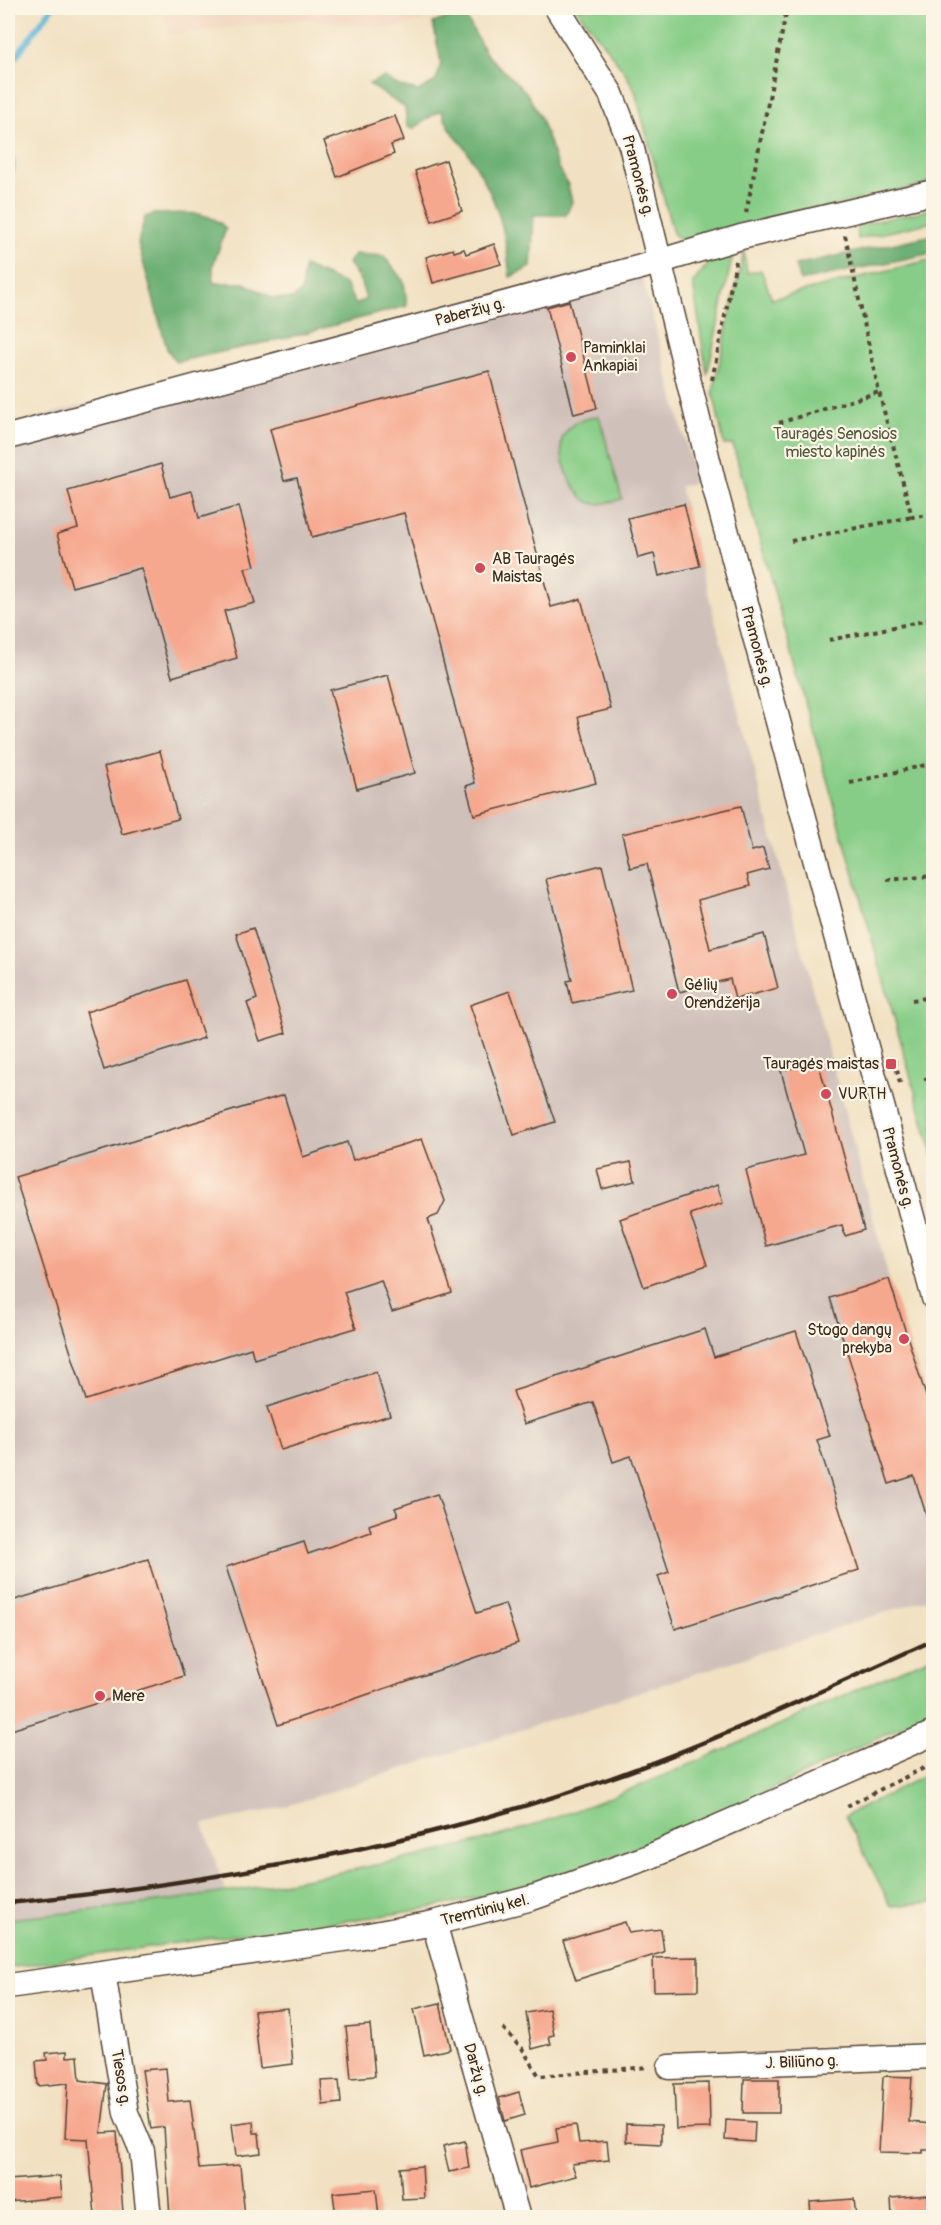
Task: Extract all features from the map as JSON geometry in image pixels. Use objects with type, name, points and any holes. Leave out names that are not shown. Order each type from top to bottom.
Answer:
[{"type":"street","name":"Pramonės g.","points":[[556,8],[611,94],[632,145],[714,485],[933,1298]]},
{"type":"street","name":"Paberžių g.","points":[[8,437],[660,261],[741,237],[933,192]]},
{"type":"street","name":"Tremtinių kel.","points":[[8,1986],[358,1937],[434,1923],[532,1898],[649,1857],[933,1733]]},
{"type":"street","name":"Daržų g.","points":[[434,1923],[518,2217]]},
{"type":"street","name":"Tiesos g.","points":[[103,1973],[126,2114],[142,2151],[149,2217]]},
{"type":"street","name":"J. Biliūno g.","points":[[670,2067],[933,2056]]},
{"type":"path","points":[[711,383],[787,8]]},
{"type":"path","points":[[840,213],[879,392],[912,517]]},
{"type":"path","points":[[779,423],[879,392]]},
{"type":"path","points":[[791,541],[933,514]]},
{"type":"path","points":[[829,640],[933,619]]},
{"type":"path","points":[[850,783],[933,763]]},
{"type":"path","points":[[887,880],[933,876]]},
{"type":"path","points":[[912,1000],[933,997]]},
{"type":"path","points":[[894,1056],[901,1079],[898,1089]]},
{"type":"path","points":[[924,1079],[933,1078]]},
{"type":"path","points":[[846,1806],[933,1763]]},
{"type":"path","points":[[503,2028],[522,2048],[539,2076],[670,2067]]},
{"type":"shaded area","points":[[164,8],[411,8],[423,21],[391,29],[308,19],[167,35]]},
{"type":"shaded area","points":[[639,257],[643,281],[696,482],[680,487],[889,1279],[933,1418],[933,1597],[277,1809],[203,1824],[226,1893],[99,1911],[8,1919],[8,425]]},
{"type":"green space","points":[[576,8],[933,8],[933,183],[682,241],[673,233],[635,91],[624,71]]},
{"type":"green space","points":[[463,12],[487,55],[526,92],[540,116],[558,168],[568,185],[572,202],[566,215],[534,215],[531,267],[510,277],[502,227],[493,199],[479,170],[451,130],[442,111],[412,129],[407,126],[405,108],[369,84],[384,77],[399,86],[418,91],[436,81],[441,63],[433,23]]},
{"type":"green space","points":[[933,209],[933,222],[858,239],[857,225]]},
{"type":"green space","points":[[154,214],[202,215],[219,222],[226,229],[213,265],[213,283],[244,283],[273,298],[292,299],[301,292],[304,266],[345,284],[356,305],[366,299],[360,280],[348,263],[355,254],[384,256],[404,282],[407,306],[286,338],[176,362],[167,349],[138,243],[145,217]]},
{"type":"green space","points":[[933,235],[933,253],[800,281],[795,265]]},
{"type":"green space","name":"Tauragės Senosios miesto kapinės","points":[[744,251],[747,273],[761,270],[772,299],[933,259],[933,1156],[733,445],[724,445],[713,392]]},
{"type":"green space","points":[[733,254],[707,375],[693,283],[711,260]]},
{"type":"green space","points":[[599,416],[622,499],[599,504],[584,499],[578,492],[567,472],[561,451],[564,435],[571,427],[583,420]]},
{"type":"green space","points":[[933,1656],[933,1710],[712,1817],[598,1862],[539,1881],[451,1904],[362,1919],[8,1968],[8,1919],[88,1911],[247,1889],[351,1870],[501,1836],[577,1810],[680,1769]]},
{"type":"green space","points":[[933,1771],[933,1902],[891,1906],[845,1816]]},
{"type":"building","points":[[395,116],[404,140],[391,145],[394,154],[337,177],[324,141]]},
{"type":"building","points":[[446,160],[462,211],[432,221],[415,171]]},
{"type":"building","points":[[494,244],[501,264],[433,283],[426,257],[453,249],[454,252],[464,249],[466,254]]},
{"type":"building","name":"Paminklai Ankapiai","points":[[569,301],[597,408],[574,414],[547,307]]},
{"type":"building","name":"AB Tauragės Maistas","points":[[489,371],[551,607],[581,599],[611,709],[578,717],[596,783],[474,815],[466,786],[475,783],[404,513],[312,537],[297,478],[284,481],[270,429]]},
{"type":"building","points":[[161,464],[170,497],[192,491],[199,518],[239,506],[255,566],[245,568],[255,603],[224,611],[237,658],[172,677],[141,568],[72,587],[57,534],[78,528],[68,491]]},
{"type":"building","points":[[684,504],[700,566],[659,576],[654,554],[638,558],[628,518]]},
{"type":"building","points":[[388,675],[415,773],[357,789],[330,690]]},
{"type":"building","points":[[160,751],[178,819],[122,834],[104,767]]},
{"type":"building","points":[[741,806],[752,851],[763,848],[769,869],[747,875],[750,886],[698,900],[710,949],[764,934],[778,988],[735,999],[730,979],[679,992],[647,864],[630,868],[622,834]]},
{"type":"building","points":[[602,865],[632,990],[572,1003],[567,981],[572,980],[546,879]]},
{"type":"building","points":[[253,928],[286,1033],[260,1041],[247,1003],[257,999],[236,934]]},
{"type":"building","points":[[185,980],[204,1038],[104,1070],[86,1012]]},
{"type":"building","points":[[510,991],[555,1122],[514,1135],[470,1005]]},
{"type":"building","points":[[818,1061],[864,1230],[845,1236],[842,1225],[766,1246],[746,1170],[804,1155],[781,1071]]},
{"type":"building","points":[[284,1095],[303,1157],[347,1142],[353,1160],[422,1139],[445,1201],[438,1215],[428,1219],[452,1293],[392,1312],[381,1280],[344,1292],[356,1328],[254,1359],[251,1348],[86,1400],[15,1177]]},
{"type":"building","points":[[631,1162],[635,1181],[602,1189],[597,1169]]},
{"type":"building","points":[[717,1185],[723,1203],[690,1214],[707,1265],[644,1287],[620,1219]]},
{"type":"building","points":[[889,1279],[933,1418],[933,1526],[930,1527],[914,1476],[889,1484],[830,1298]]},
{"type":"building","points":[[705,1329],[714,1357],[796,1331],[830,1436],[817,1440],[859,1570],[675,1629],[658,1576],[669,1572],[631,1456],[613,1462],[593,1402],[524,1424],[513,1391]]},
{"type":"building","points":[[376,1372],[390,1415],[281,1450],[267,1407]]},
{"type":"building","points":[[437,1494],[477,1613],[505,1604],[518,1643],[278,1725],[226,1567],[304,1542],[308,1554],[371,1532],[369,1525],[398,1515],[395,1508]]},
{"type":"building","points":[[148,1559],[184,1676],[8,1731],[8,1602]]},
{"type":"building","points":[[625,1922],[629,1933],[661,1929],[664,1952],[576,1980],[563,1941]]},
{"type":"building","points":[[698,1957],[698,1990],[654,1991],[653,1958]]},
{"type":"building","points":[[440,2003],[450,2049],[424,2055],[414,2009]]},
{"type":"building","points":[[288,2008],[293,2064],[260,2068],[254,2011]]},
{"type":"building","points":[[549,2009],[554,2035],[549,2036],[551,2044],[532,2049],[526,2013]]},
{"type":"building","points":[[370,2025],[375,2076],[351,2078],[346,2027]]},
{"type":"building","points":[[67,2051],[67,2057],[78,2056],[80,2080],[107,2084],[101,2133],[117,2132],[123,2213],[95,2215],[88,2139],[65,2138],[68,2083],[38,2086],[36,2061],[47,2060],[46,2053]]},
{"type":"building","points":[[166,2068],[169,2102],[190,2100],[199,2168],[240,2165],[245,2217],[170,2217],[164,2127],[151,2129],[142,2070]]},
{"type":"building","points":[[883,2077],[912,2077],[909,2122],[933,2124],[933,2150],[923,2150],[923,2153],[879,2152]]},
{"type":"building","points":[[744,2079],[779,2079],[779,2113],[743,2113]]},
{"type":"building","points":[[339,2080],[341,2103],[323,2105],[321,2081]]},
{"type":"building","points":[[709,2083],[710,2128],[676,2129],[674,2084]]},
{"type":"building","points":[[519,2092],[525,2115],[505,2121],[499,2098]]},
{"type":"building","points":[[726,2120],[755,2122],[754,2142],[725,2140]]},
{"type":"building","points":[[253,2121],[254,2133],[259,2133],[261,2153],[236,2156],[232,2124]]},
{"type":"building","points":[[626,2124],[661,2125],[661,2144],[626,2142]]},
{"type":"building","points":[[576,2125],[579,2143],[607,2141],[609,2160],[572,2164],[576,2176],[529,2188],[520,2150],[558,2142],[556,2128]]},
{"type":"building","points":[[465,2141],[469,2168],[449,2172],[443,2146]]},
{"type":"building","points":[[422,2166],[424,2198],[402,2199],[400,2168]]},
{"type":"building","points":[[60,2176],[62,2197],[8,2202],[8,2180]]},
{"type":"building","points":[[376,2189],[379,2217],[336,2217],[333,2193]]},
{"type":"building","points":[[928,2195],[930,2217],[892,2217],[891,2198]]},
{"type":"building","points":[[854,2199],[856,2217],[811,2217],[810,2202]]},
{"type":"waterway","points":[[8,67],[52,8]]},
{"type":"waterway","points":[[8,145],[13,167],[8,180]]},
{"type":"railway","points":[[8,1903],[161,1885],[313,1859],[389,1842],[538,1802],[693,1747],[934,1640]]},
{"type":"place","name":"Paminklai Ankapiai","points":[[571,357]]},
{"type":"place","name":"AB Tauragės Maistas","points":[[480,568]]},
{"type":"place","name":"Gėlių Orendžerija","points":[[672,994]]},
{"type":"place","name":"Tauragės maistas","points":[[891,1064]]},
{"type":"place","name":"VURTH","points":[[826,1094]]},
{"type":"place","name":"Stogo dangų prekyba","points":[[904,1339]]},
{"type":"place","name":"Mere","points":[[100,1696]]}]
